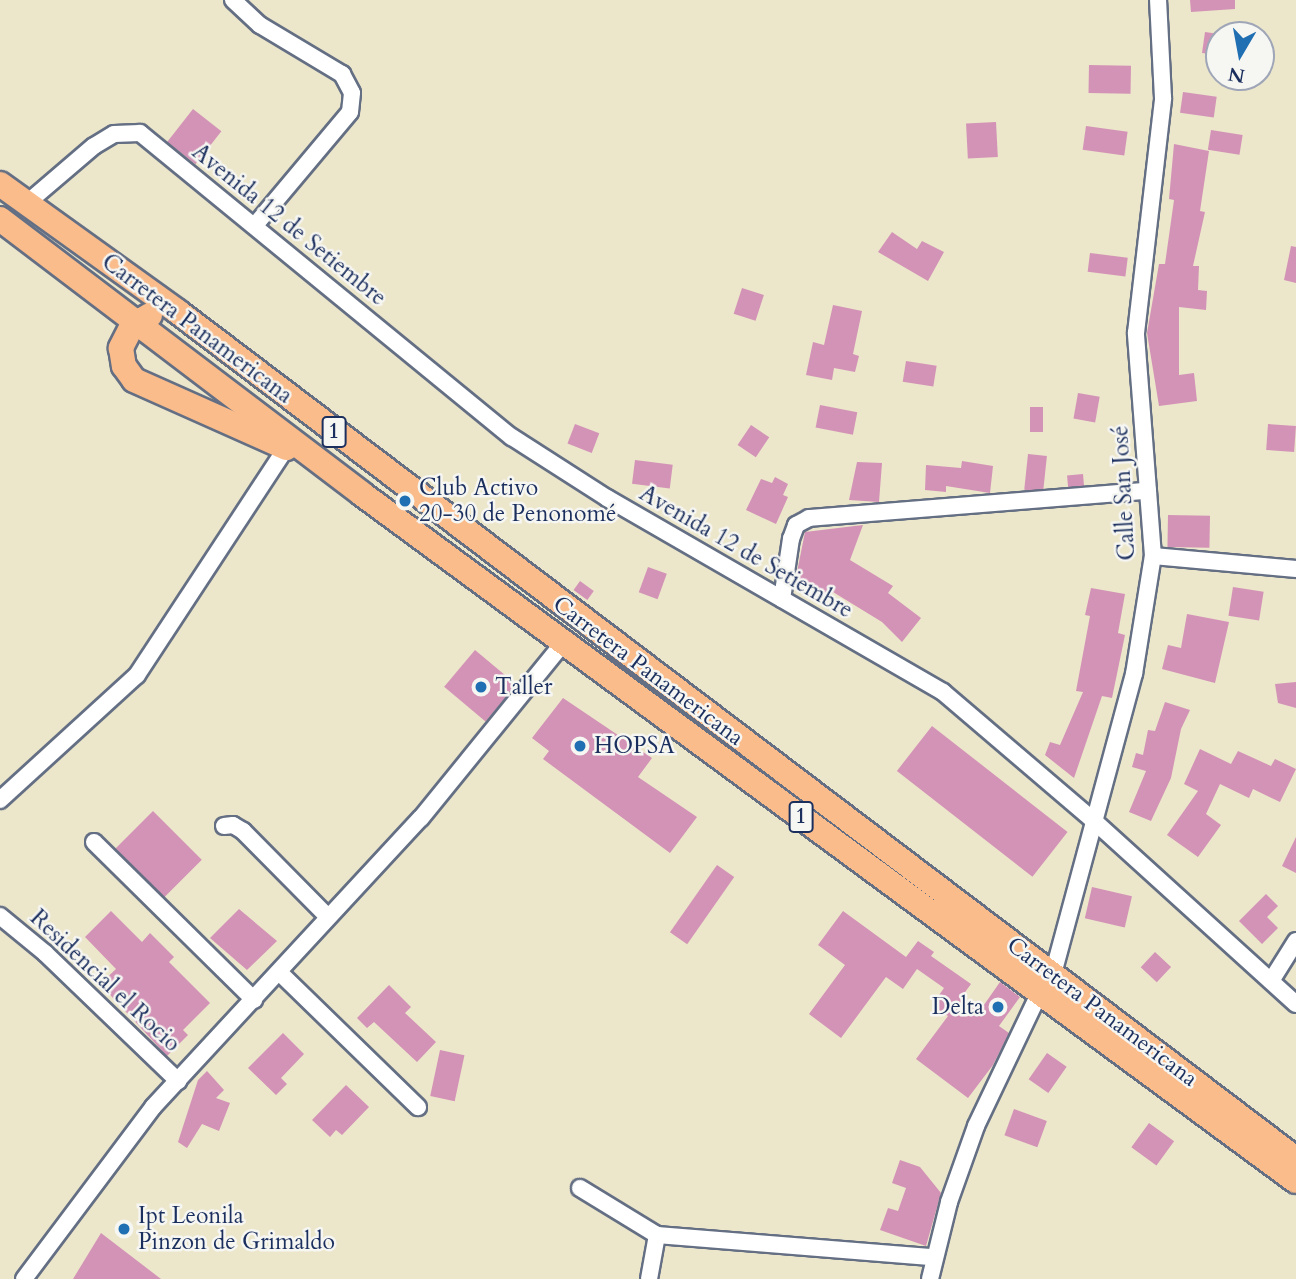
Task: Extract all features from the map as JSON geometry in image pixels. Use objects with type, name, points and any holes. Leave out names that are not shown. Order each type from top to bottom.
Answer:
[{"type":"highway","name":"Carretera Panamericana","points":[[0,184],[178,312],[557,603],[1031,957],[1046,983],[1296,1181]]},
{"type":"highway","name":"Carretera Panamericana","points":[[0,219],[564,642],[1296,1159]]},
{"type":"highway","points":[[178,312],[151,314],[135,322],[121,354],[134,380],[331,469]]},
{"type":"highway","points":[[557,603],[567,626],[564,642]]},
{"type":"street","points":[[233,0],[260,25],[342,74],[352,93],[350,112],[256,224]]},
{"type":"street","name":"Calle San José","points":[[930,1279],[933,1257],[976,1126],[1046,983],[1134,674],[1153,556],[1136,333],[1163,98],[1158,0]]},
{"type":"street","name":"Avenida 12 de Setiembre","points":[[26,204],[94,146],[114,134],[140,133],[256,224],[512,437],[943,692],[1093,820],[1296,1004]]},
{"type":"street","points":[[0,800],[137,675],[286,448]]},
{"type":"street","points":[[782,599],[791,539],[796,525],[809,518],[1148,491]]},
{"type":"street","points":[[1153,556],[1296,569]]},
{"type":"street","points":[[24,1279],[178,1081],[421,818],[564,642]]},
{"type":"street","points":[[224,826],[233,825],[243,831],[328,917]]},
{"type":"street","points":[[94,842],[254,1000]]},
{"type":"street","name":"Residencial el Rocio","points":[[0,916],[45,953],[178,1081]]},
{"type":"street","points":[[1271,982],[1296,941]]},
{"type":"street","points":[[279,972],[418,1107]]},
{"type":"street","points":[[580,1188],[657,1235],[933,1257]]},
{"type":"street","points":[[649,1279],[657,1235]]},
{"type":"building","points":[[1190,0],[1235,0],[1235,9],[1191,12]]},
{"type":"building","points":[[1205,32],[1205,53],[1202,53]]},
{"type":"building","points":[[1089,65],[1131,66],[1131,94],[1089,93]]},
{"type":"building","points":[[1183,92],[1217,97],[1214,118],[1180,113]]},
{"type":"building","points":[[193,109],[221,131],[196,164],[167,142]]},
{"type":"building","points":[[996,122],[998,157],[968,159],[966,124]]},
{"type":"building","points":[[1086,126],[1128,132],[1124,156],[1083,150]]},
{"type":"building","points":[[1211,130],[1243,135],[1239,155],[1208,150]]},
{"type":"building","points":[[1174,144],[1209,151],[1200,211],[1205,212],[1193,266],[1199,266],[1198,290],[1207,291],[1206,310],[1179,307],[1179,375],[1194,373],[1197,401],[1159,406],[1147,333],[1159,264],[1165,264],[1174,200],[1169,199]]},
{"type":"building","points":[[892,232],[917,249],[922,241],[944,252],[928,281],[878,252]]},
{"type":"building","points":[[1291,246],[1296,247],[1296,283],[1284,280]]},
{"type":"building","points":[[1090,253],[1128,258],[1125,276],[1088,272]]},
{"type":"building","points":[[742,288],[764,295],[756,321],[734,314]]},
{"type":"building","points":[[833,305],[862,311],[853,354],[859,356],[855,372],[834,368],[832,380],[806,375],[813,342],[824,345]]},
{"type":"building","points":[[906,361],[937,366],[933,387],[903,382]]},
{"type":"building","points":[[1078,393],[1100,397],[1095,422],[1073,419]]},
{"type":"building","points":[[820,405],[857,412],[853,435],[816,428]]},
{"type":"building","points":[[1030,407],[1043,407],[1043,432],[1030,432]]},
{"type":"building","points":[[575,424],[599,433],[592,453],[567,444]]},
{"type":"building","points":[[1268,424],[1296,426],[1294,452],[1266,450]]},
{"type":"building","points":[[751,425],[769,437],[756,457],[738,445]]},
{"type":"building","points":[[1028,454],[1047,456],[1043,492],[1024,490]]},
{"type":"building","points":[[635,460],[673,465],[670,488],[632,484]]},
{"type":"building","points":[[962,461],[993,466],[990,493],[946,486],[946,492],[925,490],[926,465],[961,468]]},
{"type":"building","points":[[857,462],[882,463],[879,502],[849,500]]},
{"type":"building","points":[[1083,474],[1084,486],[1068,487],[1067,475]]},
{"type":"building","points":[[775,477],[788,484],[783,495],[788,497],[776,524],[746,510],[761,479],[772,483]]},
{"type":"building","points":[[1168,515],[1210,516],[1209,548],[1167,547]]},
{"type":"building","points":[[863,525],[850,560],[893,586],[888,593],[921,618],[902,642],[882,622],[833,592],[830,599],[795,582],[805,532]]},
{"type":"building","points":[[648,567],[667,574],[658,599],[639,592]]},
{"type":"building","points":[[580,581],[594,591],[587,600],[574,590]]},
{"type":"building","points":[[1233,587],[1264,592],[1259,620],[1228,616]]},
{"type":"building","points":[[1091,588],[1125,594],[1118,633],[1125,635],[1112,698],[1102,696],[1074,778],[1045,755],[1050,742],[1060,745],[1083,692],[1076,691],[1090,616],[1085,615]]},
{"type":"building","points":[[1187,614],[1229,622],[1215,683],[1162,669],[1168,645],[1181,648]]},
{"type":"building","name":"Taller","points":[[475,650],[516,685],[486,721],[444,687]]},
{"type":"building","points":[[1296,682],[1296,708],[1278,703],[1275,684]]},
{"type":"building","points":[[563,698],[652,758],[638,777],[697,817],[670,853],[543,759],[549,751],[532,738]]},
{"type":"building","points":[[1165,702],[1190,710],[1181,729],[1171,778],[1151,821],[1129,812],[1146,771],[1132,767],[1136,753],[1143,755],[1148,730],[1155,731]]},
{"type":"building","points":[[932,726],[1068,832],[1032,877],[897,771]]},
{"type":"building","points":[[1200,749],[1231,764],[1238,751],[1271,766],[1275,759],[1296,769],[1280,802],[1253,789],[1249,798],[1220,784],[1206,814],[1221,825],[1198,857],[1167,835],[1198,791],[1184,784]]},
{"type":"building","points":[[153,811],[202,860],[164,897],[116,848]]},
{"type":"building","points":[[1296,837],[1296,873],[1282,866]]},
{"type":"building","points":[[717,865],[734,877],[687,944],[670,932]]},
{"type":"building","points":[[1092,887],[1132,896],[1125,927],[1085,918]]},
{"type":"building","points":[[1266,894],[1278,906],[1267,917],[1278,928],[1262,944],[1239,921]]},
{"type":"building","points":[[239,909],[277,941],[247,970],[210,938]]},
{"type":"building","points":[[111,911],[142,942],[150,933],[174,957],[169,962],[210,1003],[183,1030],[188,1035],[167,1056],[100,984],[116,969],[85,937]]},
{"type":"building","points":[[843,911],[906,957],[918,941],[934,952],[931,956],[971,984],[960,999],[979,1012],[1000,982],[1020,997],[999,1026],[1009,1033],[993,1065],[968,1098],[916,1059],[948,1016],[932,1005],[944,988],[917,969],[903,989],[886,977],[841,1038],[809,1014],[845,965],[818,945]]},
{"type":"building","points":[[1155,952],[1171,967],[1157,982],[1141,967]]},
{"type":"building","points":[[389,985],[411,1007],[405,1013],[436,1042],[417,1062],[374,1022],[367,1028],[357,1018]]},
{"type":"building","points":[[283,1033],[304,1054],[281,1078],[287,1084],[276,1095],[248,1068]]},
{"type":"building","points":[[440,1050],[464,1055],[455,1101],[430,1096]]},
{"type":"building","points":[[1047,1053],[1067,1067],[1048,1093],[1029,1079]]},
{"type":"building","points":[[207,1071],[224,1090],[216,1098],[230,1103],[219,1131],[202,1124],[187,1148],[178,1142],[198,1080]]},
{"type":"building","points":[[346,1085],[369,1107],[342,1135],[336,1130],[330,1137],[312,1120]]},
{"type":"building","points":[[1014,1109],[1047,1121],[1037,1147],[1004,1135]]},
{"type":"building","points":[[1149,1123],[1174,1141],[1156,1165],[1131,1147]]},
{"type":"building","points":[[900,1160],[920,1167],[941,1193],[926,1246],[880,1230],[888,1208],[898,1211],[906,1188],[892,1183]]},
{"type":"building","points":[[101,1233],[161,1279],[73,1279]]},
{"type":"place","name":"Club Activo 20-30 de Penonomé","points":[[405,501]]},
{"type":"place","name":"Taller","points":[[481,687]]},
{"type":"place","name":"HOPSA","points":[[580,746]]},
{"type":"place","name":"Delta","points":[[998,1007]]},
{"type":"place","name":"Ipt Leonila Pinzon de Grimaldo","points":[[124,1229]]}]
